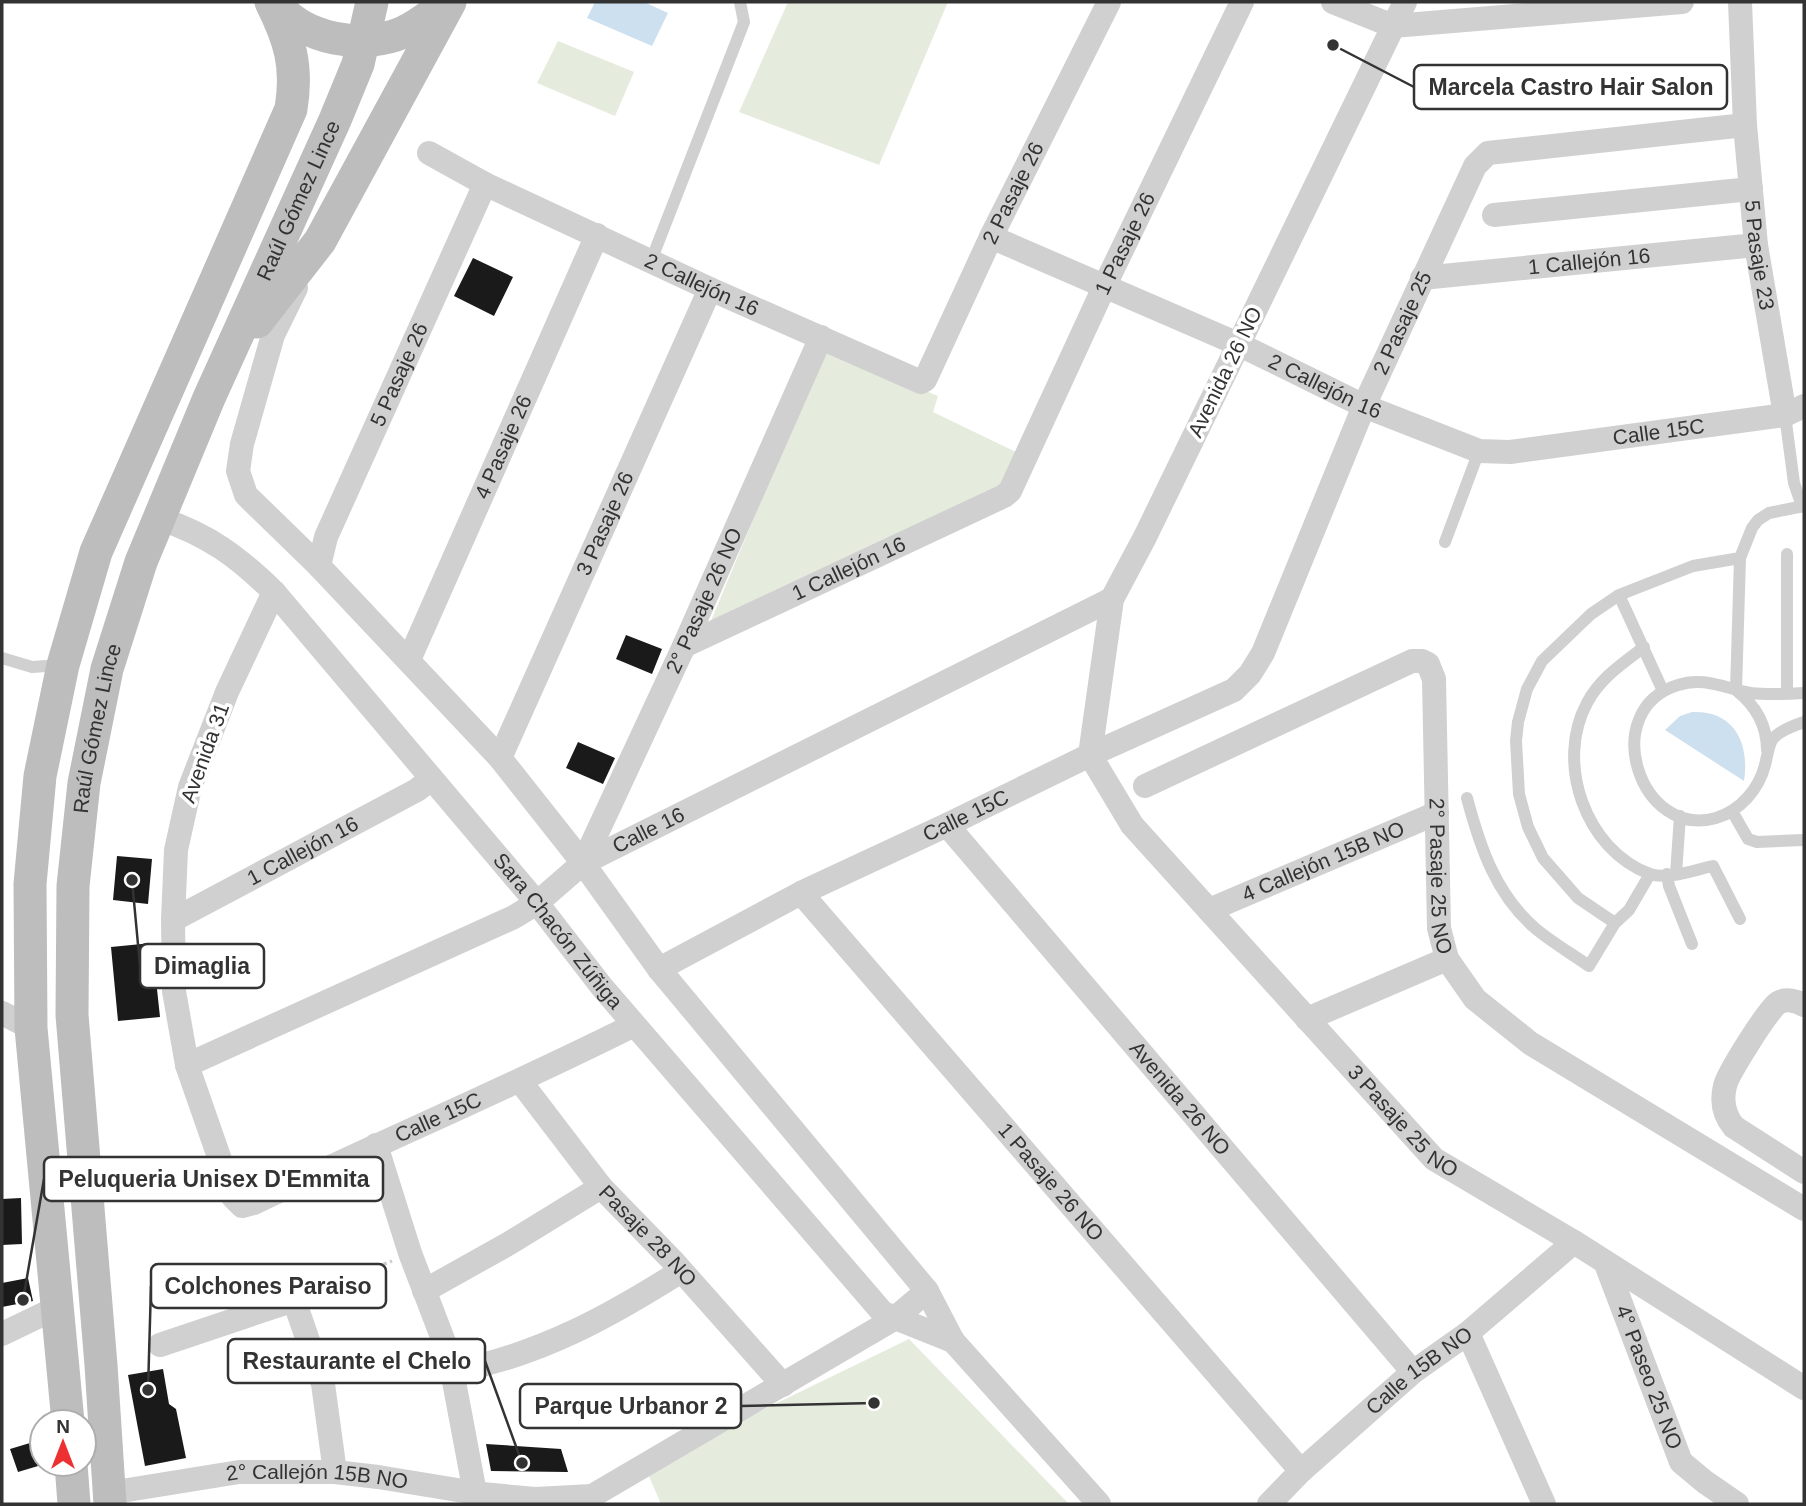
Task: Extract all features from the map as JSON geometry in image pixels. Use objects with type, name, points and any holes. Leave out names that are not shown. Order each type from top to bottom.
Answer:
[{"type":"main road","points":[[272,2],[294,22],[309,30],[333,38],[353,40],[389,37],[420,23],[450,2]]},
{"type":"main road","name":"Raúl Gómez Lince","points":[[67,1408],[31,1028],[30,884],[40,776],[63,665],[96,552],[291,109],[294,90],[292,55],[272,2]]},
{"type":"main road","points":[[209,398],[241,344],[320,241],[450,2]]},
{"type":"main road","name":"Raúl Gómez Lince","points":[[110,1499],[72,1015],[73,886],[85,783],[107,669],[141,562],[209,398],[358,64],[369,5]]},
{"type":"main road","points":[[72,1478],[74,1504]]},
{"type":"street","name":"2 Pasaje 26","points":[[918,382],[925,380],[991,237],[1109,2]]},
{"type":"street","name":"1 Pasaje 26","points":[[1012,488],[1105,285],[1242,2]]},
{"type":"street","points":[[1333,2],[1393,26],[1682,2]]},
{"type":"street","name":"Avenida 26 NO","points":[[1090,755],[1112,599],[1145,537],[1405,2]]},
{"type":"street","name":"5 Pasaje 23","points":[[1740,2],[1745,125],[1756,245],[1795,410]]},
{"type":"street","name":"2 Pasaje 25","points":[[1263,653],[1364,406],[1475,166],[1488,153],[1745,125]]},
{"type":"street","name":"2 Callejón 16","points":[[429,153],[485,184],[918,382]]},
{"type":"street","name":"5 Pasaje 26","points":[[319,566],[326,537],[485,184]]},
{"type":"street","points":[[1494,215],[1751,189]]},
{"type":"street","name":"4 Pasaje 26","points":[[409,660],[597,236]]},
{"type":"street","name":"2 Callejón 16","points":[[991,237],[1238,344],[1364,406],[1479,451],[1510,452]]},
{"type":"street","name":"Sara Chacón Zúñiga","points":[[320,241],[273,335],[242,444],[238,471],[246,495],[319,566],[500,758],[583,863],[659,969],[927,1291],[953,1341],[1099,1504]]},
{"type":"street","name":"1 Callejón 16","points":[[1422,278],[1756,245]]},
{"type":"street","name":"3 Pasaje 26","points":[[500,758],[710,289]]},
{"type":"street","name":"2° Pasaje 26 NO","points":[[583,863],[684,646],[821,337]]},
{"type":"street","name":"Calle 15C","points":[[1510,452],[1795,410]]},
{"type":"street","name":"1 Callejón 16","points":[[684,646],[1004,496],[1012,488]]},
{"type":"street","name":"Sara Chacón Zúñiga","points":[[161,519],[216,543],[241,560],[274,592],[537,903],[634,1025],[883,1313],[953,1341]]},
{"type":"street","name":"Avenida 31","points":[[242,1206],[233,1197],[187,1065],[174,991],[176,850],[190,787],[227,692],[274,592]]},
{"type":"street","name":"Calle 16","points":[[187,1065],[501,922],[537,903],[583,863],[1112,599]]},
{"type":"street","name":"Calle 15C","points":[[659,969],[801,893],[1090,755],[1234,690],[1251,674],[1263,653]]},
{"type":"street","name":"2° Pasaje 25 NO","points":[[1145,786],[1412,661],[1428,664],[1434,679],[1439,928],[1447,959],[1475,999],[1530,1043],[1804,1209]]},
{"type":"street","name":"3 Pasaje 25 NO","points":[[1090,755],[1132,825],[1434,1160],[1574,1242],[1804,1388]]},
{"type":"street","name":"1 Callejón 16","points":[[173,920],[417,790],[431,779]]},
{"type":"street","name":"4 Callejón 15B NO","points":[[1209,909],[1437,813]]},
{"type":"street","name":"Avenida 26 NO","points":[[947,825],[1413,1372]]},
{"type":"street","name":"1 Pasaje 26 NO","points":[[801,893],[1301,1471]]},
{"type":"street","points":[[1307,1019],[1447,959]]},
{"type":"street","points":[[1804,1005],[1788,1000],[1777,1003],[1765,1017],[1725,1084],[1723,1100],[1725,1116],[1734,1127],[1804,1172]]},
{"type":"street","points":[[2,1013],[31,1028]]},
{"type":"street","name":"Calle 15C","points":[[242,1206],[254,1203],[376,1144],[520,1081],[634,1025]]},
{"type":"street","name":"Pasaje 28 NO","points":[[520,1081],[601,1187],[783,1385]]},
{"type":"street","points":[[376,1144],[410,1254],[449,1355],[481,1497]]},
{"type":"street","points":[[424,1292],[601,1187]]},
{"type":"street","name":"Calle 15B NO","points":[[1269,1504],[1301,1471],[1413,1372],[1468,1333],[1574,1242]]},
{"type":"street","name":"4° Paseo 25 NO","points":[[1606,1264],[1681,1462],[1704,1482],[1737,1504]]},
{"type":"street","points":[[452,1373],[485,1366],[536,1349],[601,1320],[681,1271]]},
{"type":"street","name":"2° Callejón 15B NO","points":[[110,1499],[239,1472],[335,1472],[436,1496],[593,1500],[894,1319],[927,1291]]},
{"type":"street","points":[[160,1345],[293,1300],[323,1384],[335,1472]]},
{"type":"street","points":[[2,1334],[58,1307]]},
{"type":"street","points":[[1468,1333],[1544,1504]]},
{"type":"lane","points":[[651,261],[744,22],[740,2]]},
{"type":"lane","name":"5 Pasaje 23","points":[[1795,410],[1794,483],[1803,506]]},
{"type":"lane","points":[[1445,542],[1479,451]]},
{"type":"lane","points":[[1736,690],[1740,558],[1758,520],[1769,513],[1803,506]]},
{"type":"lane","points":[[1787,554],[1787,694]]},
{"type":"lane","points":[[1615,923],[1578,898],[1539,851],[1528,827],[1519,794],[1516,741],[1522,703],[1542,661],[1591,614],[1619,595],[1693,566],[1740,558]]},
{"type":"lane","points":[[1619,595],[1663,691]]},
{"type":"lane","points":[[1643,647],[1614,670],[1594,691],[1577,729],[1574,758],[1579,790],[1595,830],[1623,858],[1650,874],[1672,874],[1713,866],[1740,919]]},
{"type":"lane","points":[[2,658],[32,667],[63,665]]},
{"type":"lane","points":[[1804,693],[1754,693],[1715,683],[1697,682],[1679,684],[1663,691],[1649,703],[1639,719],[1634,737],[1635,759],[1640,779],[1651,795],[1680,816],[1699,821],[1717,818],[1732,811],[1746,799],[1757,784],[1772,740],[1780,733],[1804,722]]},
{"type":"lane","points":[[1736,690],[1751,702],[1762,722],[1768,737],[1768,754]]},
{"type":"lane","points":[[1467,798],[1481,849],[1490,869],[1518,910],[1536,929],[1589,966],[1615,923],[1629,910],[1650,874]]},
{"type":"lane","points":[[1732,811],[1748,838],[1757,842],[1804,840]]},
{"type":"lane","points":[[1680,816],[1669,886],[1692,944]]},
{"type":"path","points":[[293,1300],[410,1254]]},
{"type":"shaded area","points":[[788,2],[948,2],[879,165],[739,112]]},
{"type":"shaded area","points":[[558,41],[634,72],[615,116],[537,83]]},
{"type":"shaded area","points":[[824,349],[938,396],[933,412],[1016,452],[1007,482],[708,628]]},
{"type":"shaded area","points":[[909,1339],[1069,1504],[661,1504],[645,1467]]},
{"type":"water","points":[[595,2],[644,2],[668,13],[652,46],[587,18]]},
{"type":"water","points":[[1692,712],[1719,717],[1736,732],[1744,754],[1744,781],[1665,730],[1680,716]]},
{"type":"building","points":[[473,258],[513,277],[494,316],[454,296]]},
{"type":"building","points":[[626,635],[662,649],[652,674],[616,659]]},
{"type":"building","points":[[578,742],[615,758],[603,784],[566,768]]},
{"type":"building","points":[[117,856],[152,859],[148,904],[113,900]]},
{"type":"building","points":[[152,943],[160,1017],[118,1021],[111,947]]},
{"type":"building","points":[[21,1198],[22,1244],[2,1245],[2,1199]]},
{"type":"building","points":[[28,1278],[33,1301],[2,1307],[2,1283]]},
{"type":"building","points":[[163,1369],[169,1404],[176,1409],[186,1458],[145,1466],[128,1375]]},
{"type":"building","points":[[28,1444],[28,1469],[18,1472],[10,1449]]},
{"type":"building","points":[[486,1444],[561,1449],[568,1472],[491,1471]]},
{"type":"place","name":"Marcela Castro Hair Salon","points":[[1333,45]]},
{"type":"place","name":"Dimaglia","points":[[132,880]]},
{"type":"place","name":"Peluqueria Unisex D'Emmita","points":[[23,1300]]},
{"type":"place","name":"Colchones Paraiso","points":[[148,1390]]},
{"type":"place","name":"Parque Urbanor 2","points":[[874,1403]]},
{"type":"place","name":"Restaurante el Chelo","points":[[522,1463]]}]
